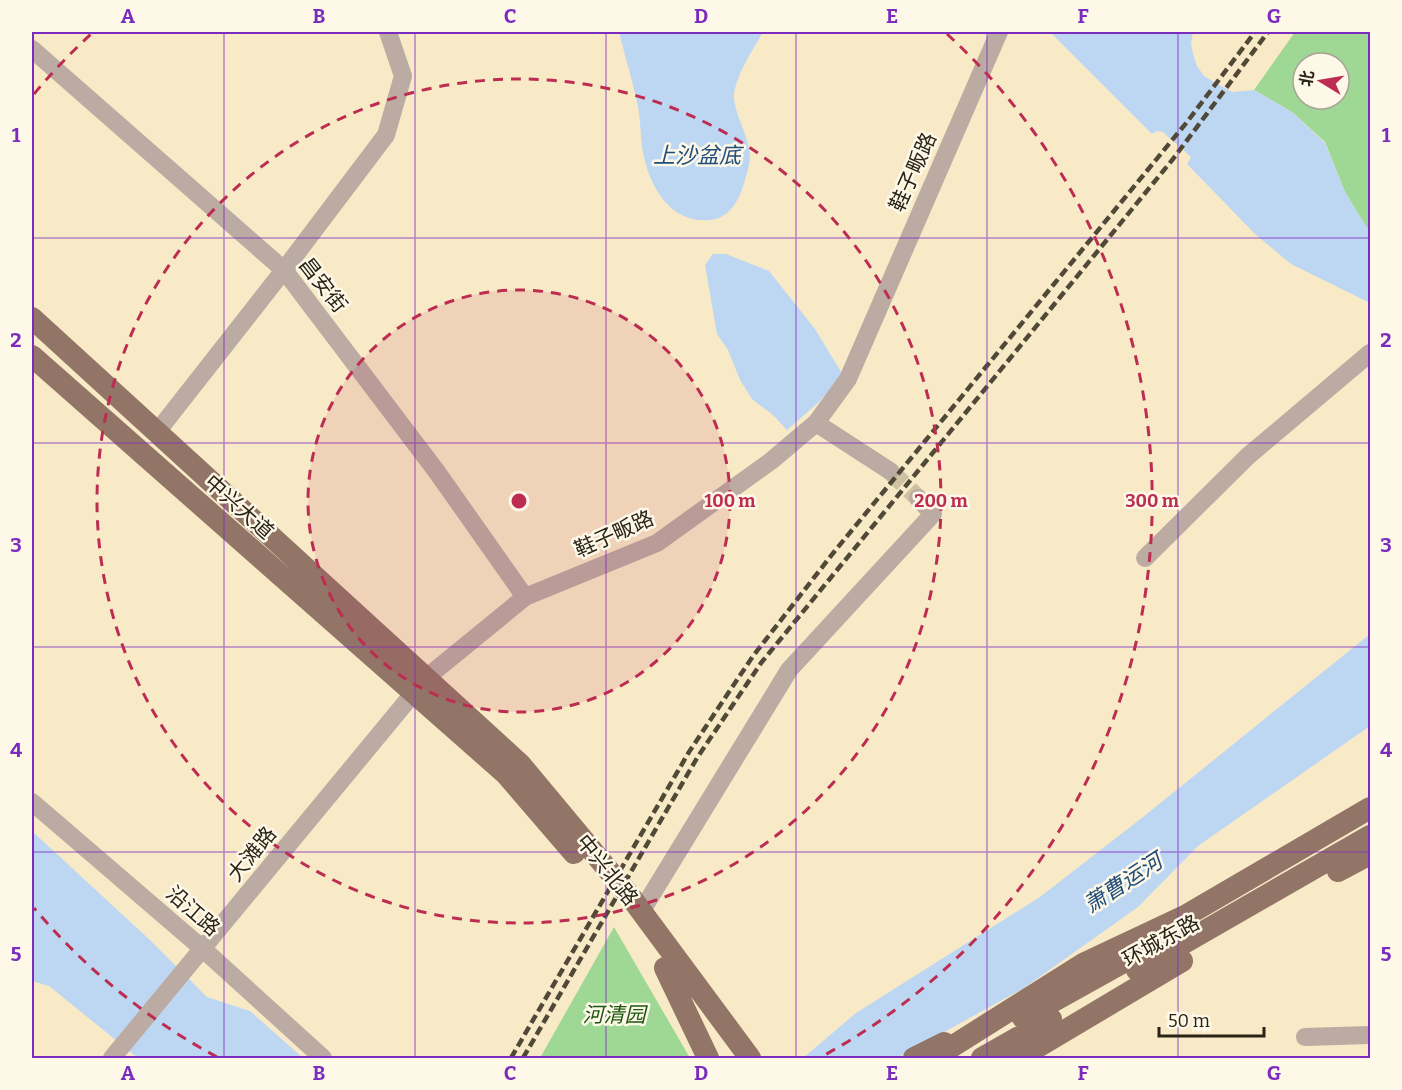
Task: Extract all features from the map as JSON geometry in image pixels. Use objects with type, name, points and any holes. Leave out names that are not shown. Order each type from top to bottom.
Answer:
[{"type":"main road","name":"中兴大道","points":[[32,318],[157,432],[420,686]]},
{"type":"main road","name":"中兴大道","points":[[32,356],[443,706]]},
{"type":"main road","name":"中兴北路","points":[[443,706],[520,764],[641,912],[746,1058]]},
{"type":"main road","name":"中兴北路","points":[[443,706],[506,774],[619,904],[665,968],[746,1058]]},
{"type":"main road","points":[[933,1059],[1083,964],[1185,916],[1371,808]]},
{"type":"main road","name":"环城东路","points":[[951,1059],[1371,824]]},
{"type":"main road","name":"环城东路","points":[[982,1059],[1371,836]]},
{"type":"main road","points":[[1019,1059],[1267,909],[1371,854]]},
{"type":"main road","points":[[914,1059],[1141,942],[1213,912]]},
{"type":"main road","points":[[665,968],[708,1059]]},
{"type":"main road","points":[[1043,1059],[1079,1024]]},
{"type":"street","points":[[157,432],[386,135],[403,76],[388,32]]},
{"type":"street","name":"鞋子畈路","points":[[420,686],[525,597],[657,543],[771,461],[816,423],[848,379],[999,32]]},
{"type":"street","name":"昌安街","points":[[32,50],[284,270],[436,472],[525,597]]},
{"type":"street","points":[[1145,558],[1248,456],[1371,353]]},
{"type":"street","points":[[816,423],[890,471]]},
{"type":"street","points":[[641,912],[789,670],[933,514],[918,498]]},
{"type":"street","name":"大滩路","points":[[112,1059],[420,686]]},
{"type":"street","name":"沿江路","points":[[32,802],[203,949],[323,1059]]},
{"type":"street","points":[[1305,1037],[1371,1035]]},
{"type":"green space","points":[[1295,32],[1370,32],[1370,233],[1345,192],[1325,142],[1292,112],[1254,90]]},
{"type":"green space","name":"河清园","points":[[614,927],[690,1058],[540,1058]]},
{"type":"water","name":"上沙盆底","points":[[619,32],[763,32],[737,82],[734,98],[747,140],[749,165],[737,200],[727,213],[719,218],[696,220],[684,216],[673,210],[657,190],[646,166],[638,107]]},
{"type":"water","points":[[1050,32],[1193,32],[1191,43],[1193,54],[1204,76],[1232,92],[1254,90],[1292,112],[1325,143],[1345,192],[1370,233],[1370,303],[1291,264],[1255,234],[1187,164],[1191,157],[1163,132],[1157,131],[1152,134]]},
{"type":"water","points":[[713,254],[726,254],[769,271],[815,329],[843,375],[819,402],[787,430],[773,415],[752,399],[740,380],[728,350],[717,334],[705,265]]},
{"type":"water","name":"萧曹运河","points":[[1370,634],[1370,726],[1198,846],[1138,907],[1024,988],[897,1058],[803,1058],[856,1013],[1040,897]]},
{"type":"water","points":[[32,831],[151,941],[207,997],[250,1011],[303,1058],[138,1058],[49,986],[32,981]]},
{"type":"tunnel","points":[[890,471],[918,498]]},
{"type":"railway","points":[[511,1058],[689,752],[753,656],[834,552],[1187,122],[1255,32]]},
{"type":"railway","points":[[523,1058],[697,758],[761,663],[1173,159],[1268,32]]}]
